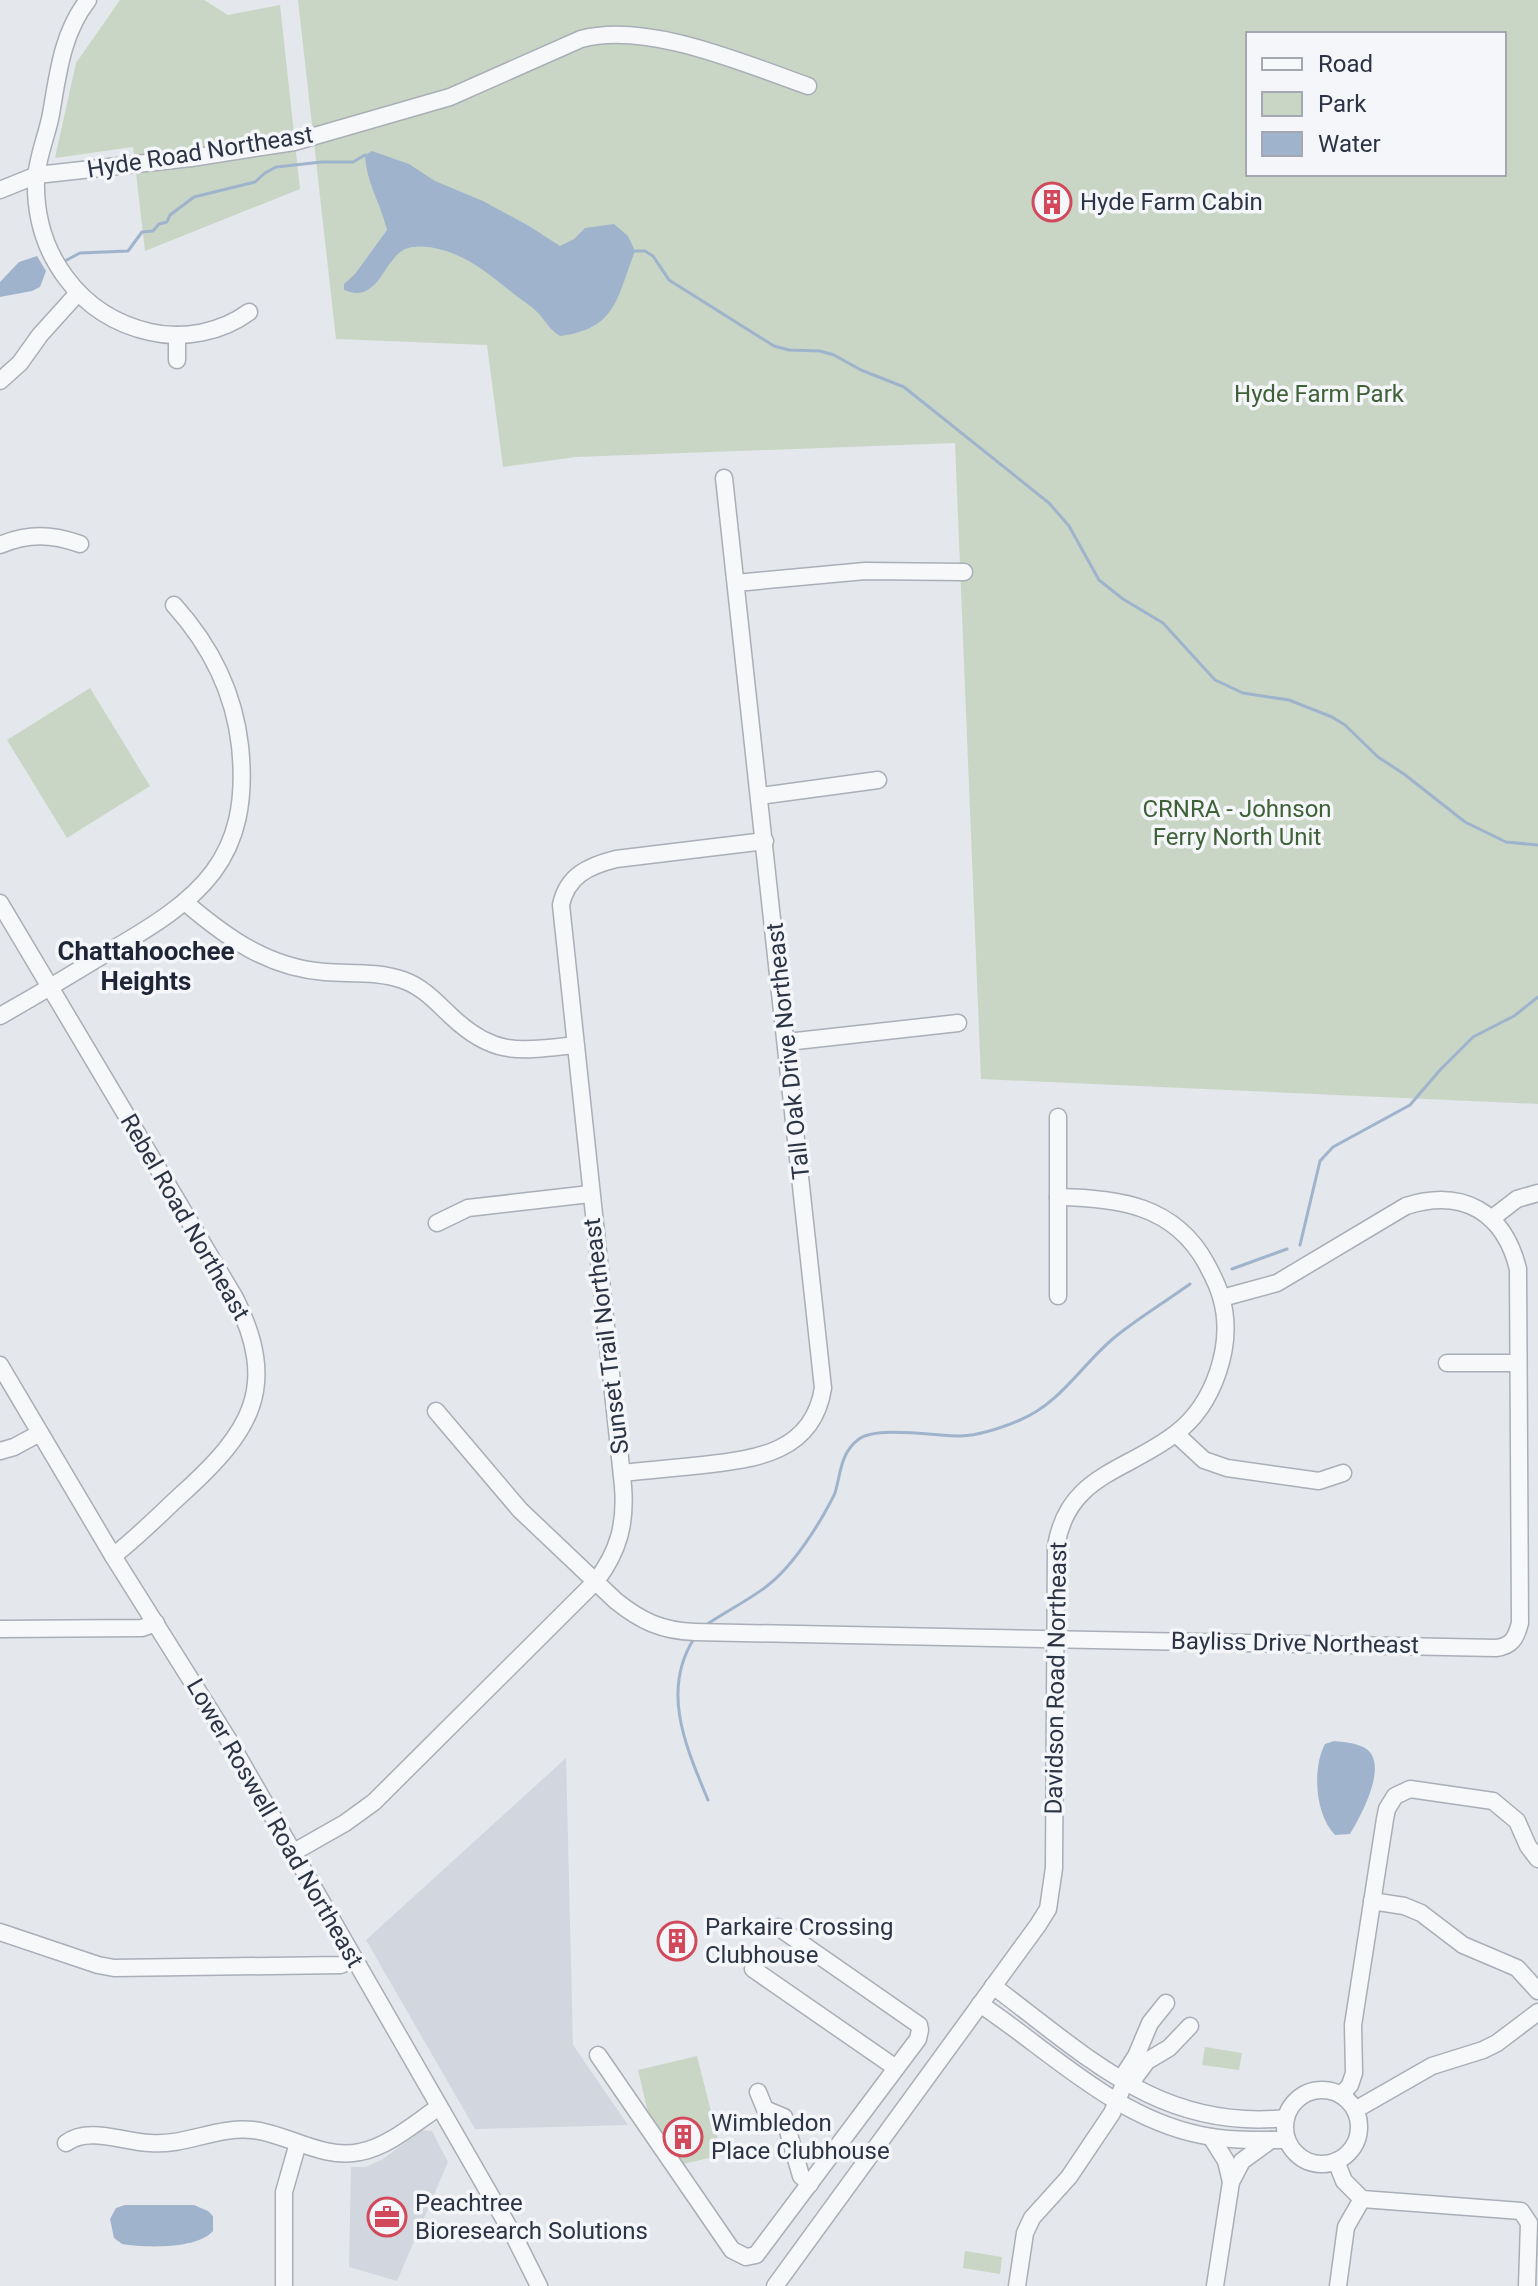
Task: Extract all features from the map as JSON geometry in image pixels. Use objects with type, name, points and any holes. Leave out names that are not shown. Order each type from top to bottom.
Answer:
[{"type":"street","points":[[88,0],[78,12],[64,49],[37,175],[39,211],[55,263],[77,294],[105,314],[123,324],[158,334],[177,335],[212,330],[229,325],[249,312]]},
{"type":"street","name":"Hyde Road Northeast","points":[[0,190],[37,175],[191,158],[294,142],[430,104],[581,39],[611,33],[657,39],[808,86]]},
{"type":"street","points":[[0,381],[20,363],[40,335],[77,294]]},
{"type":"street","points":[[177,335],[177,360]]},
{"type":"street","name":"Tall Oak Drive Northeast","points":[[622,1473],[759,1458],[795,1439],[812,1421],[821,1401],[822,1364],[724,478]]},
{"type":"street","points":[[0,545],[31,535],[65,538],[80,544]]},
{"type":"street","points":[[736,583],[865,571],[964,572]]},
{"type":"street","points":[[0,1016],[150,928],[186,903],[220,862],[236,827],[242,769],[239,734],[227,688],[210,651],[174,605]]},
{"type":"street","points":[[760,796],[878,780]]},
{"type":"street","name":"Sunset Trail Northeast","points":[[294,1852],[345,1823],[374,1802],[596,1581],[619,1544],[625,1501],[560,917],[563,893],[585,869],[616,859],[765,841]]},
{"type":"street","name":"Rebel Road Northeast","points":[[0,903],[235,1298],[255,1354],[256,1375],[249,1412],[233,1442],[209,1469],[113,1556]]},
{"type":"street","points":[[186,903],[231,939],[277,963],[323,972],[390,976],[412,983],[467,1030],[493,1046],[527,1050],[575,1045]]},
{"type":"street","points":[[787,1042],[958,1023]]},
{"type":"street","points":[[1058,1117],[1058,1296]]},
{"type":"street","points":[[1491,1219],[1517,1199],[1538,1193]]},
{"type":"street","points":[[437,1223],[468,1208],[590,1194]]},
{"type":"street","name":"Davidson Road Northeast","points":[[775,2286],[1048,1909],[1052,1891],[1056,1546],[1059,1527],[1067,1510],[1088,1486],[1176,1434],[1203,1403],[1218,1372],[1224,1341],[1222,1298],[1193,1244],[1171,1224],[1145,1208],[1108,1199],[1058,1197]]},
{"type":"street","name":"Bayliss Drive Northeast","points":[[436,1411],[520,1510],[633,1614],[660,1628],[677,1631],[1055,1640],[1517,1646],[1520,1623],[1518,1269],[1504,1233],[1484,1212],[1458,1201],[1420,1202],[1406,1206],[1284,1279],[1222,1298]]},
{"type":"street","points":[[1447,1363],[1518,1363]]},
{"type":"street","name":"Lower Roswell Road Northeast","points":[[0,1365],[113,1556],[221,1727],[515,2238],[539,2286]]},
{"type":"street","points":[[0,1451],[40,1433]]},
{"type":"street","points":[[1176,1434],[1204,1460],[1227,1468],[1319,1481],[1343,1473]]},
{"type":"street","points":[[0,1629],[142,1628],[156,1623]]},
{"type":"street","points":[[1341,2095],[1350,2085],[1354,2073],[1353,2025],[1387,1809],[1395,1796],[1402,1791],[1418,1790],[1493,1801],[1517,1821],[1528,1846],[1538,1859]]},
{"type":"street","points":[[1372,1901],[1404,1906],[1421,1913],[1463,1945],[1517,1968],[1538,1991]]},
{"type":"street","points":[[598,2055],[732,2250],[746,2257],[756,2255],[918,2039],[920,2030],[919,2025],[778,1927]]},
{"type":"street","points":[[0,1932],[114,1968],[341,1965],[354,1958]]},
{"type":"street","points":[[753,1969],[896,2068]]},
{"type":"street","points":[[993,1986],[1124,2084],[1168,2104],[1193,2112],[1247,2120],[1286,2118]]},
{"type":"street","points":[[1017,2286],[1025,2233],[1032,2218],[1069,2177],[1112,2113],[1124,2084],[1125,2073],[1150,2023],[1166,2003]]},
{"type":"street","points":[[980,2004],[1117,2102],[1159,2123],[1211,2137],[1279,2140],[1298,2156],[1318,2164],[1336,2161],[1349,2153],[1356,2143],[1359,2120],[1355,2110],[1341,2095],[1327,2089],[1302,2094],[1293,2103],[1279,2140],[1242,2161],[1231,2182],[1215,2286]]},
{"type":"street","points":[[1355,2110],[1432,2066],[1497,2043],[1538,2012]]},
{"type":"street","points":[[1124,2084],[1134,2080],[1147,2061],[1169,2048],[1190,2026]]},
{"type":"street","points":[[758,2092],[765,2109],[784,2117],[801,2176],[810,2184]]},
{"type":"street","points":[[66,2143],[91,2135],[165,2143],[239,2129],[255,2130],[337,2153],[362,2152],[377,2147],[439,2107]]},
{"type":"street","points":[[1211,2137],[1226,2161],[1231,2182]]},
{"type":"street","points":[[284,2286],[284,2192],[298,2143]]},
{"type":"street","points":[[827,2160],[852,2179]]},
{"type":"street","points":[[1336,2161],[1344,2181],[1362,2199],[1521,2211],[1529,2223],[1527,2286]]},
{"type":"street","points":[[1338,2286],[1346,2227],[1362,2199]]},
{"type":"shaded area","points":[[566,1758],[573,2045],[628,2125],[475,2129],[366,1940]]},
{"type":"shaded area","name":"Peachtree Bioresearch Solutions","points":[[422,2130],[432,2131],[448,2162],[397,2281],[349,2267],[351,2167],[366,2167],[383,2159]]},
{"type":"green space","points":[[120,0],[204,0],[228,15],[280,5],[300,189],[145,251],[133,147],[55,158],[76,63]]},
{"type":"green space","name":"CRNRA - Johnson Ferry North Unit","points":[[298,0],[1538,0],[1538,1104],[981,1079],[955,443],[576,457],[503,467],[487,345],[336,339]]},
{"type":"green space","points":[[90,688],[150,786],[67,838],[7,740]]},
{"type":"green space","points":[[1205,2047],[1242,2053],[1239,2070],[1202,2065]]},
{"type":"green space","points":[[697,2056],[722,2155],[679,2165],[650,2121],[638,2070]]},
{"type":"green space","points":[[965,2251],[1002,2257],[1000,2274],[963,2268]]},
{"type":"water","points":[[372,151],[409,164],[435,181],[483,201],[560,246],[574,239],[585,228],[614,224],[628,236],[635,251],[612,308],[593,326],[560,336],[534,309],[475,265],[454,254],[423,246],[405,249],[397,255],[372,287],[365,291],[355,293],[344,290],[344,284],[387,230],[366,165],[365,155]]},
{"type":"water","points":[[37,256],[46,271],[40,287],[0,297],[0,282],[19,262]]},
{"type":"water","points":[[1334,1741],[1365,1748],[1372,1755],[1375,1765],[1371,1790],[1350,1834],[1335,1835],[1323,1816],[1320,1804],[1318,1766],[1325,1744]]},
{"type":"water","points":[[125,2205],[194,2205],[213,2216],[213,2231],[206,2237],[184,2244],[122,2244],[114,2238],[110,2219],[116,2208]]},
{"type":"waterway","points":[[63,262],[80,253],[128,251],[142,232],[153,231],[159,224],[167,222],[170,215],[194,197],[255,182],[276,167],[353,162],[365,155]]},
{"type":"waterway","points":[[635,251],[645,251],[653,256],[669,280],[774,346],[834,355],[861,370],[904,387],[1049,503],[1069,526],[1099,580],[1163,623],[1215,680],[1243,693],[1289,700],[1332,717],[1345,725],[1378,757],[1465,822],[1506,842],[1538,845]]},
{"type":"waterway","points":[[1300,1245],[1320,1161],[1333,1147],[1410,1105],[1473,1037],[1514,1016],[1538,997]]},
{"type":"waterway","points":[[1232,1269],[1287,1249]]},
{"type":"waterway","points":[[706,1625],[767,1586],[791,1562],[824,1514],[835,1493],[845,1457],[859,1439],[893,1432],[968,1435],[991,1431],[1020,1420],[1048,1404],[1115,1337],[1190,1284]]},
{"type":"waterway","points":[[695,1637],[679,1677],[678,1698],[685,1739],[708,1800]]},
{"type":"place","name":"Hyde Farm Cabin","points":[[1052,202]]},
{"type":"place","name":"Parkaire Crossing Clubhouse","points":[[677,1941]]},
{"type":"place","name":"Wimbledon Place Clubhouse","points":[[683,2137]]},
{"type":"place","name":"Peachtree Bioresearch Solutions","points":[[387,2217]]},
{"type":"district","name":"Chattahoochee Heights","points":[[146,966]]},
{"type":"park label","name":"Hyde Farm Park","points":[[1319,394]]}]
